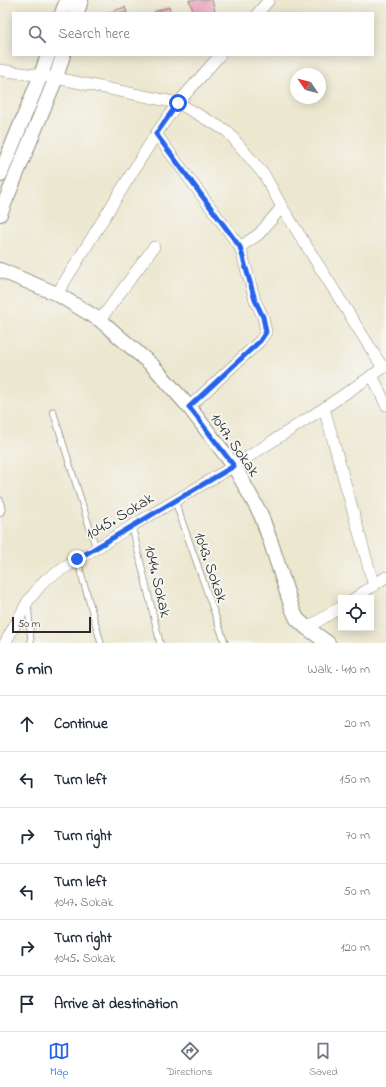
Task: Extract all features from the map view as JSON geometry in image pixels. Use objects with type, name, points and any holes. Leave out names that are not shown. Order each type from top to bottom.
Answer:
[{"type":"street","points":[[62,12],[67,0]]},
{"type":"street","points":[[77,12],[81,0]]},
{"type":"street","points":[[259,12],[269,0]]},
{"type":"street","points":[[0,175],[48,56]]},
{"type":"street","points":[[0,214],[56,78],[63,56]]},
{"type":"street","points":[[57,294],[156,134],[178,103],[219,56]]},
{"type":"street","points":[[0,70],[41,75],[178,103],[227,131],[265,176],[282,207],[384,367]]},
{"type":"street","points":[[156,134],[240,247],[255,300],[263,317],[266,332],[260,341],[189,407]]},
{"type":"street","points":[[240,247],[259,234],[282,207]]},
{"type":"street","points":[[100,320],[154,247]]},
{"type":"street","name":"1047. Sokak","points":[[0,270],[57,294],[100,320],[154,367],[189,407],[234,466],[261,516],[297,619],[328,643]]},
{"type":"street","name":"1045. Sokak","points":[[5,643],[28,601],[45,580],[77,559],[234,466],[384,367]]},
{"type":"street","points":[[372,375],[386,405]]},
{"type":"street","points":[[324,408],[374,586]]},
{"type":"street","points":[[360,595],[386,577]]},
{"type":"street","points":[[307,628],[338,609]]},
{"type":"lane","points":[[53,411],[96,548]]},
{"type":"lane","points":[[0,500],[2,510],[0,513]]},
{"type":"lane","name":"1043. Sokak","points":[[175,500],[224,643]]},
{"type":"lane","name":"1044. Sokak","points":[[132,526],[160,643]]},
{"type":"lane","points":[[77,559],[101,643]]},
{"type":"lane","points":[[28,601],[31,643]]},
{"type":"building","points":[[189,0],[212,0],[215,11],[194,12]]},
{"type":"building","points":[[125,7],[127,12],[111,12]]},
{"type":"building","points":[[169,7],[171,12],[154,12]]},
{"type":"route","points":[[77,559],[234,466],[189,407],[260,341],[266,332],[263,317],[255,300],[240,247],[156,134],[178,103]]}]
